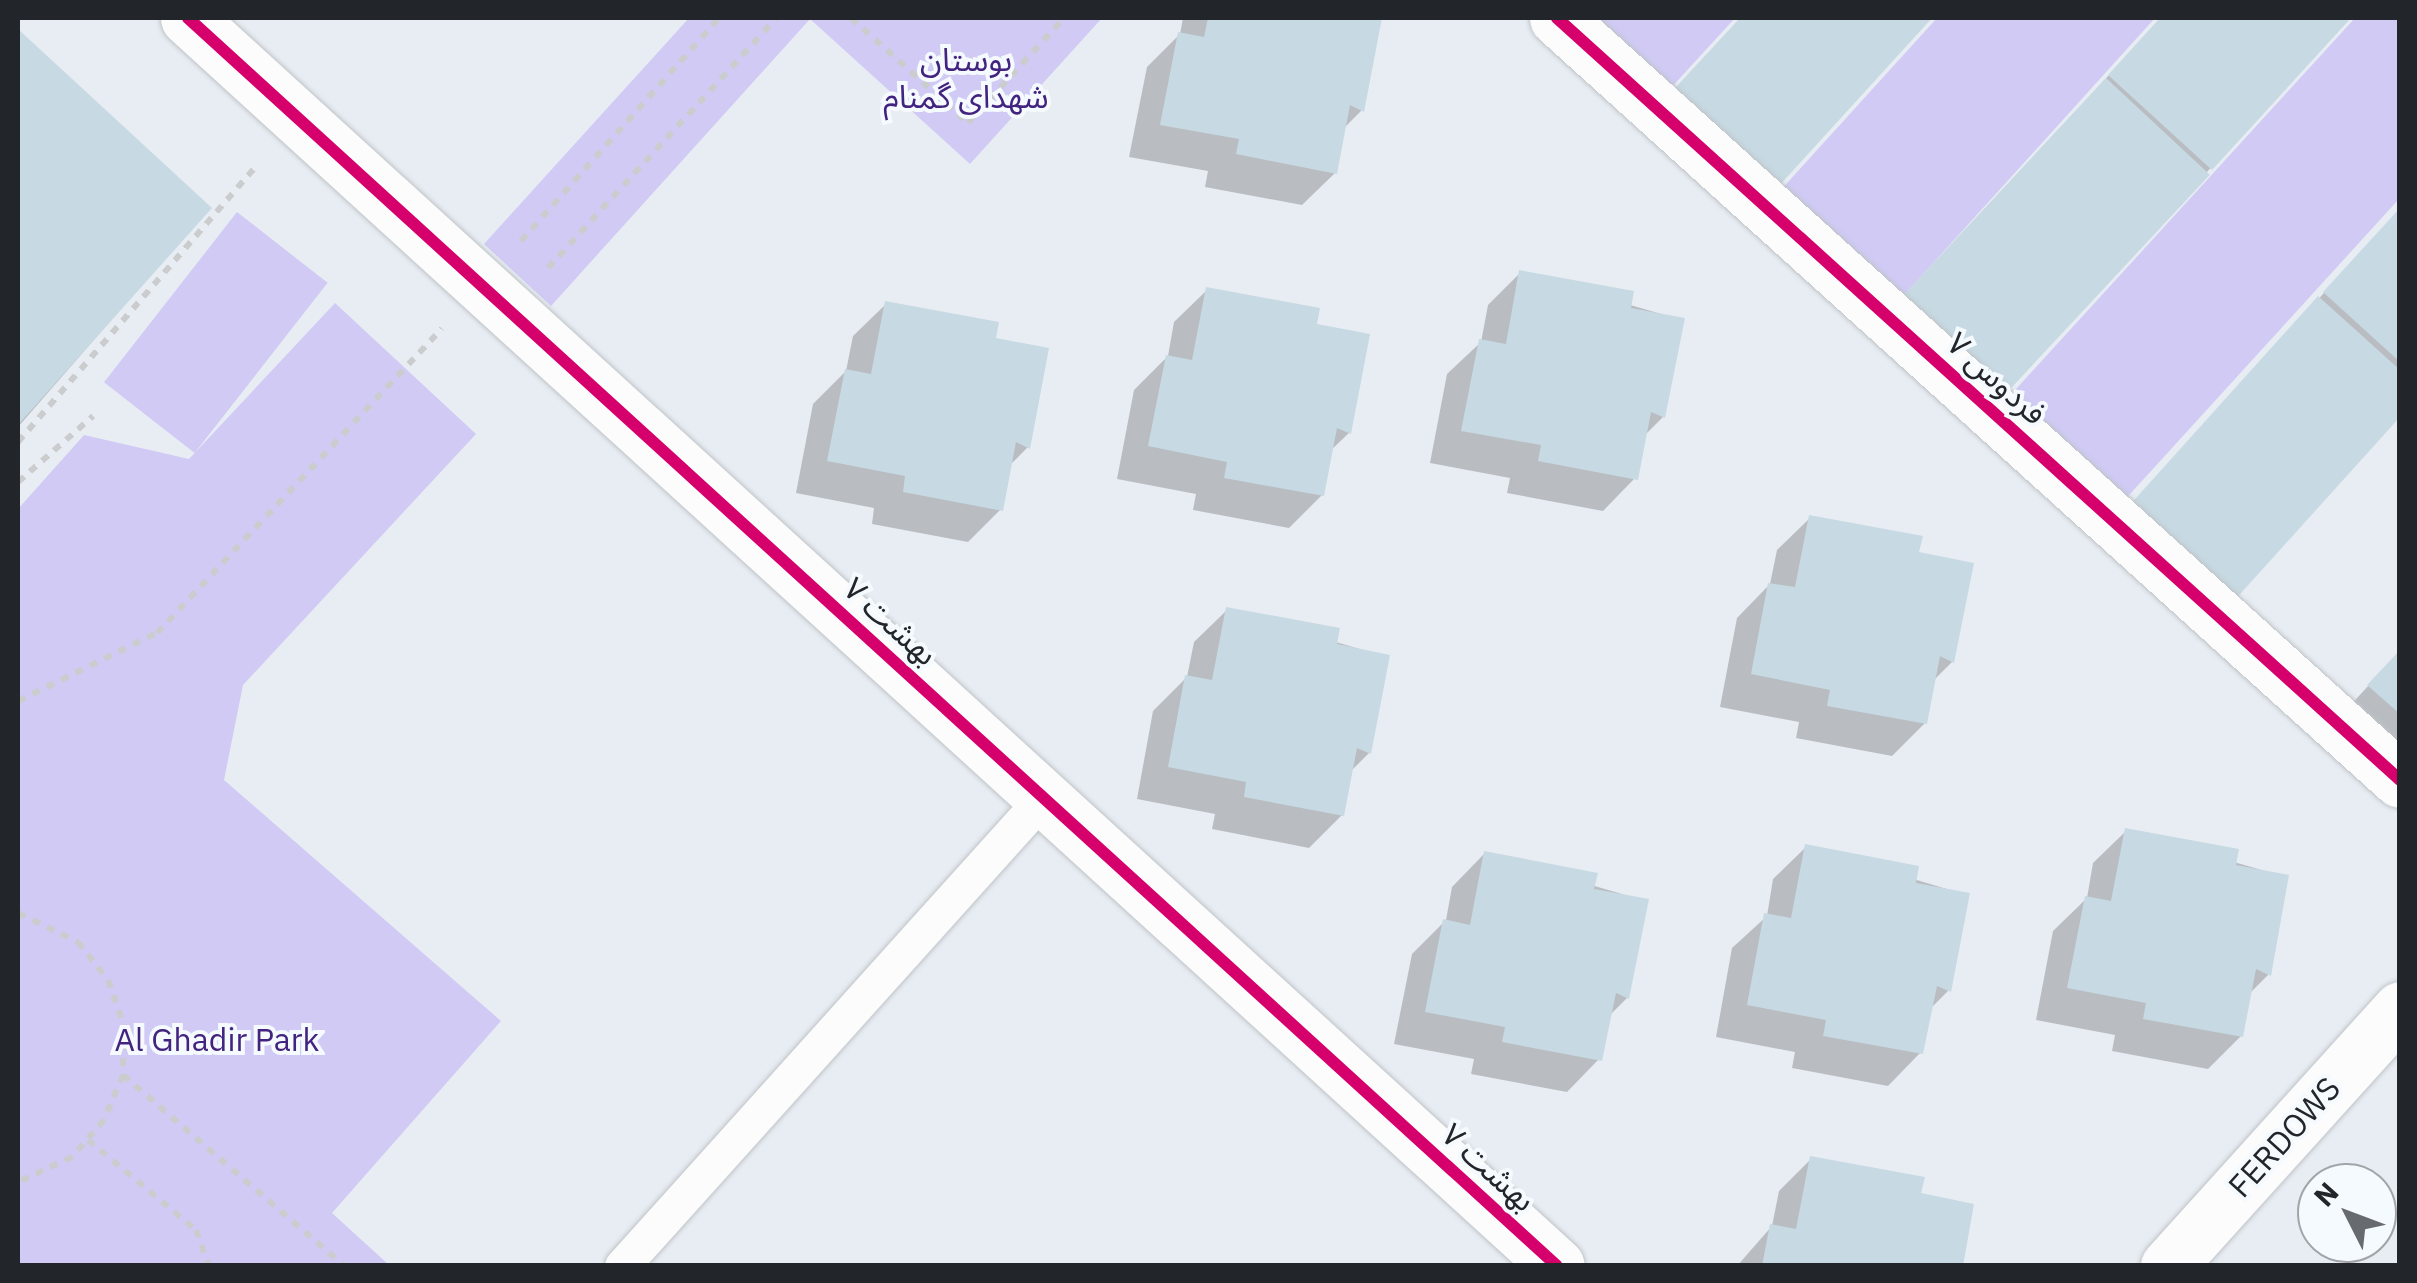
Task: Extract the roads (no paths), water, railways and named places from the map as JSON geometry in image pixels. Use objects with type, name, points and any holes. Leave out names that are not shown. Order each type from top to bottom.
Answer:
[{"type":"street","name":"بهشت ۷","points":[[188,18],[1556,1266]]},
{"type":"street","name":"فردوس ۷","points":[[1558,18],[2400,780]]},
{"type":"street","name":"FERDOWS","points":[[2168,1266],[2400,1009]]},
{"type":"lane","points":[[622,1266],[1043,798]]},
{"type":"park label","name":"بوستان شهدای گمنام","points":[[966,78]]},
{"type":"park label","name":"Al Ghadir Park","points":[[217,1039]]}]
